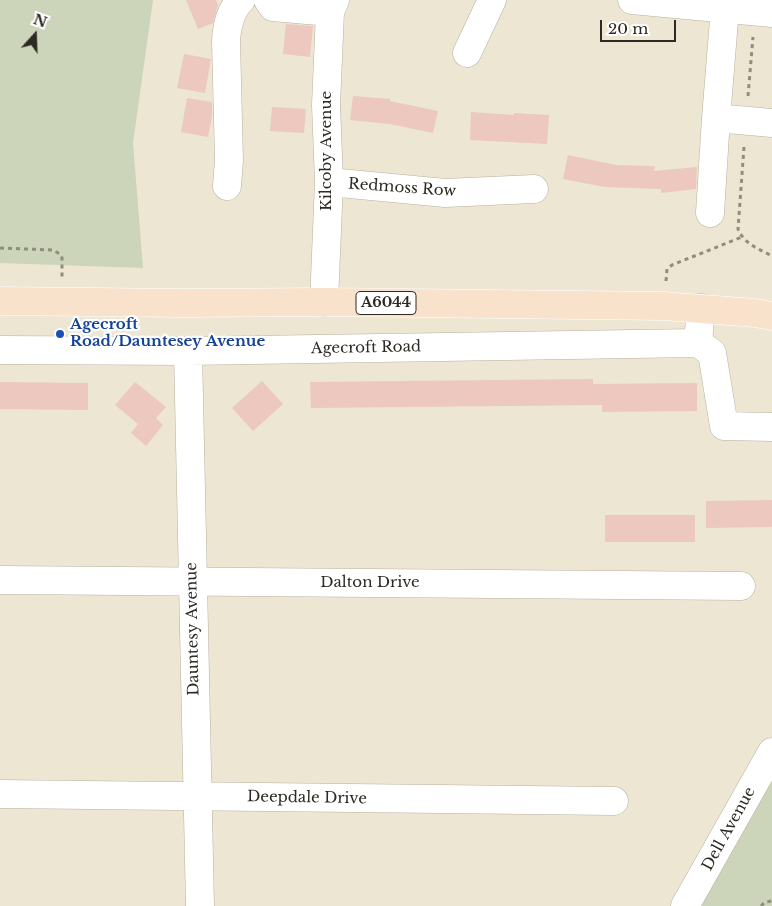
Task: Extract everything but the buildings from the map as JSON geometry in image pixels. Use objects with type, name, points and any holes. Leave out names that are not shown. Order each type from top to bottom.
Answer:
[{"type":"main road","name":"A6044","points":[[0,301],[663,306],[772,316]]},
{"type":"street","points":[[227,186],[229,160],[226,41],[228,23],[235,6],[241,0]]},
{"type":"street","points":[[268,0],[273,7],[332,6]]},
{"type":"street","points":[[467,53],[492,0]]},
{"type":"street","points":[[632,0],[729,6],[772,13]]},
{"type":"street","name":"Kilcoby Avenue","points":[[324,302],[329,182],[326,105],[332,6]]},
{"type":"street","points":[[710,212],[716,118],[729,6]]},
{"type":"street","points":[[716,118],[772,123]]},
{"type":"street","name":"Redmoss Row","points":[[329,182],[445,193],[534,189]]},
{"type":"street","points":[[701,308],[698,343],[712,353],[724,426],[772,426]]},
{"type":"street","name":"Agecroft Road","points":[[0,350],[188,351],[698,343]]},
{"type":"street","name":"Dauntesy Avenue","points":[[188,351],[196,797],[200,906]]},
{"type":"street","name":"Dalton Drive","points":[[0,580],[741,586]]},
{"type":"street","name":"Dell Avenue","points":[[685,906],[772,752]]},
{"type":"street","name":"Deepdale Drive","points":[[0,794],[614,801]]},
{"type":"path","points":[[663,306],[667,269],[672,265],[742,237]]},
{"type":"path","points":[[0,248],[53,250],[60,254],[62,258],[63,302]]},
{"type":"path","points":[[761,906],[765,902],[772,901]]},
{"type":"green space","points":[[0,0],[153,0],[133,143],[143,268],[0,263]]},
{"type":"green space","points":[[772,769],[772,906],[695,906]]},
{"type":"place","name":"Agecroft Road/Dauntesey Avenue","points":[[60,334]]}]
